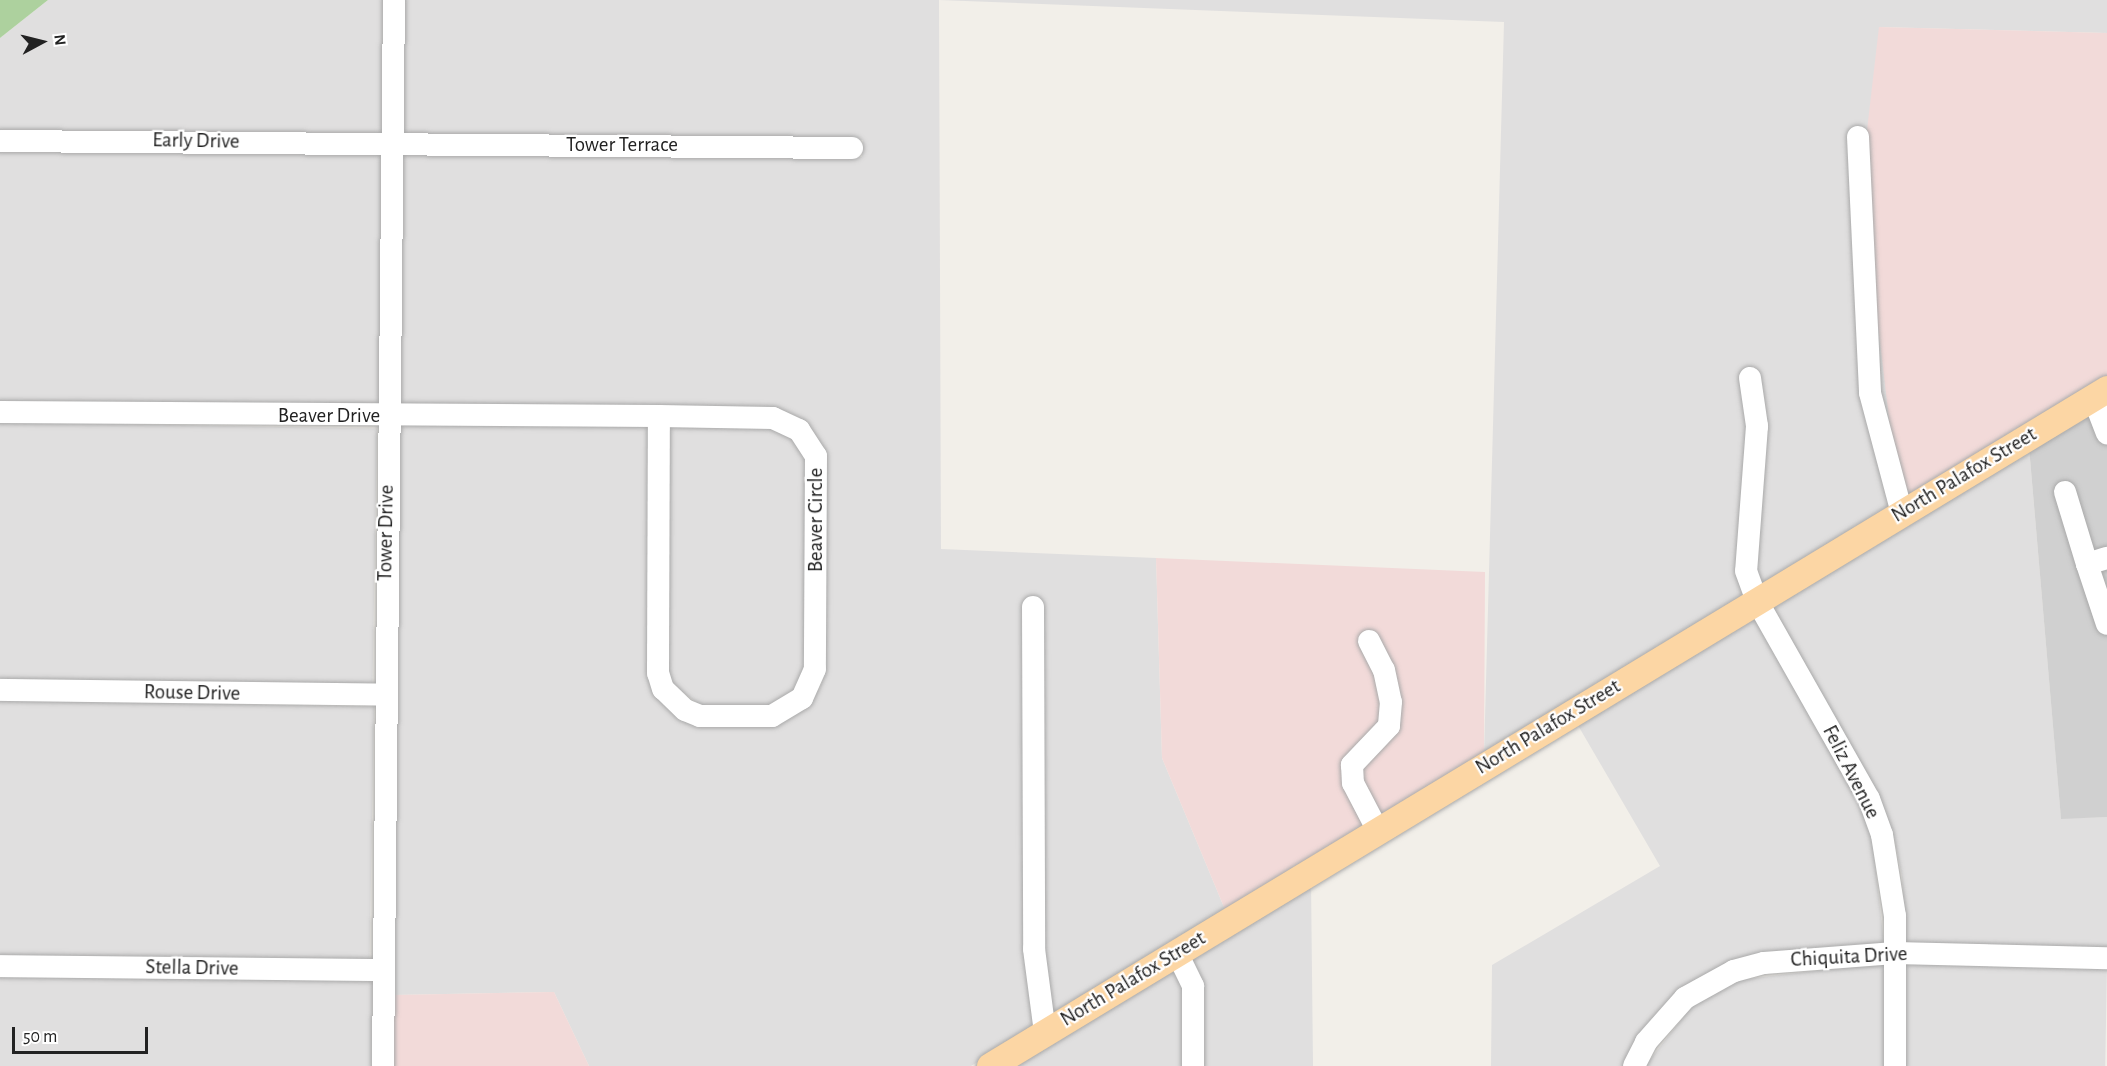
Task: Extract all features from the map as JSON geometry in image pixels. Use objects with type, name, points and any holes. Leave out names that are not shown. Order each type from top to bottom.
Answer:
[{"type":"main road","name":"North Palafox Street","points":[[990,1066],[2100,393]]},
{"type":"street","name":"Tower Drive","points":[[383,1066],[387,416],[393,0]]},
{"type":"street","points":[[1858,137],[1870,393],[1902,513]]},
{"type":"street","name":"Early Drive","points":[[0,141],[392,143]]},
{"type":"street","name":"Tower Terrace","points":[[392,143],[852,148]]},
{"type":"street","name":"Feliz Avenue","points":[[1750,378],[1757,426],[1745,560],[1757,601],[1869,799],[1892,878],[1895,952],[1895,1066]]},
{"type":"street","points":[[2100,393],[2107,433]]},
{"type":"street","name":"Beaver Drive","points":[[0,412],[659,416]]},
{"type":"street","name":"Beaver Circle","points":[[659,416],[773,418],[799,430],[816,456],[815,669],[801,698],[772,716],[700,716],[685,710],[663,689],[658,673],[659,416]]},
{"type":"street","points":[[2065,492],[2097,561],[2107,624]]},
{"type":"street","points":[[1033,607],[1034,950],[1045,1033]]},
{"type":"street","points":[[1369,640],[1384,670],[1391,702],[1389,726],[1352,765],[1353,783],[1378,831]]},
{"type":"street","name":"Rouse Drive","points":[[0,690],[385,695]]},
{"type":"street","points":[[1177,952],[1193,986],[1193,1066]]},
{"type":"street","name":"Chiquita Drive","points":[[1634,1066],[1646,1042],[1685,998],[1734,971],[1764,963],[1895,952],[2107,957]]},
{"type":"street","name":"Stella Drive","points":[[0,966],[384,970]]},
{"type":"shaded area","points":[[48,0],[383,0],[382,134],[0,132],[0,38]]},
{"type":"shaded area","points":[[404,0],[939,0],[941,549],[1156,558],[1162,758],[1226,912],[971,1066],[589,1066],[554,992],[394,995],[398,425],[648,426],[653,692],[681,719],[777,724],[795,715],[820,688],[826,669],[826,452],[808,424],[774,409],[398,406],[403,153],[862,157],[863,140],[403,134]]},
{"type":"shaded area","points":[[939,0],[2107,0],[2107,33],[1879,27],[1899,503],[1484,755],[1504,22]]},
{"type":"shaded area","points":[[1879,27],[2107,33],[2107,376],[1899,503],[1861,182]]},
{"type":"shaded area","points":[[0,150],[381,150],[381,403],[0,403]]},
{"type":"shaded area","points":[[2107,400],[2107,817],[2061,819],[2029,447]]},
{"type":"shaded area","points":[[0,422],[377,429],[372,688],[0,681]]},
{"type":"shaded area","points":[[669,426],[771,428],[791,437],[806,458],[805,668],[793,692],[769,707],[703,707],[673,685],[668,671]]},
{"type":"shaded area","points":[[2029,447],[2061,818],[2107,817],[2107,948],[1906,944],[1902,876],[1893,833],[1771,603]]},
{"type":"shaded area","points":[[1156,558],[1485,572],[1484,755],[1226,912],[1162,758]]},
{"type":"shaded area","points":[[1753,614],[1859,803],[1872,837],[1884,944],[1729,963],[1679,991],[1657,1013],[1623,1066],[1491,1066],[1492,965],[1660,866],[1576,722]]},
{"type":"shaded area","points":[[0,700],[374,707],[369,963],[0,957]]},
{"type":"shaded area","points":[[1311,882],[1313,1066],[1008,1066]]},
{"type":"shaded area","points":[[1906,962],[2107,966],[2105,1066],[1904,1066]]},
{"type":"shaded area","points":[[1884,963],[1885,1066],[1645,1066],[1693,1005],[1738,980]]},
{"type":"shaded area","points":[[0,975],[373,982],[371,1066],[0,1066]]},
{"type":"shaded area","points":[[554,992],[589,1066],[393,1066],[394,995]]},
{"type":"green space","points":[[0,0],[48,0],[0,38]]}]
